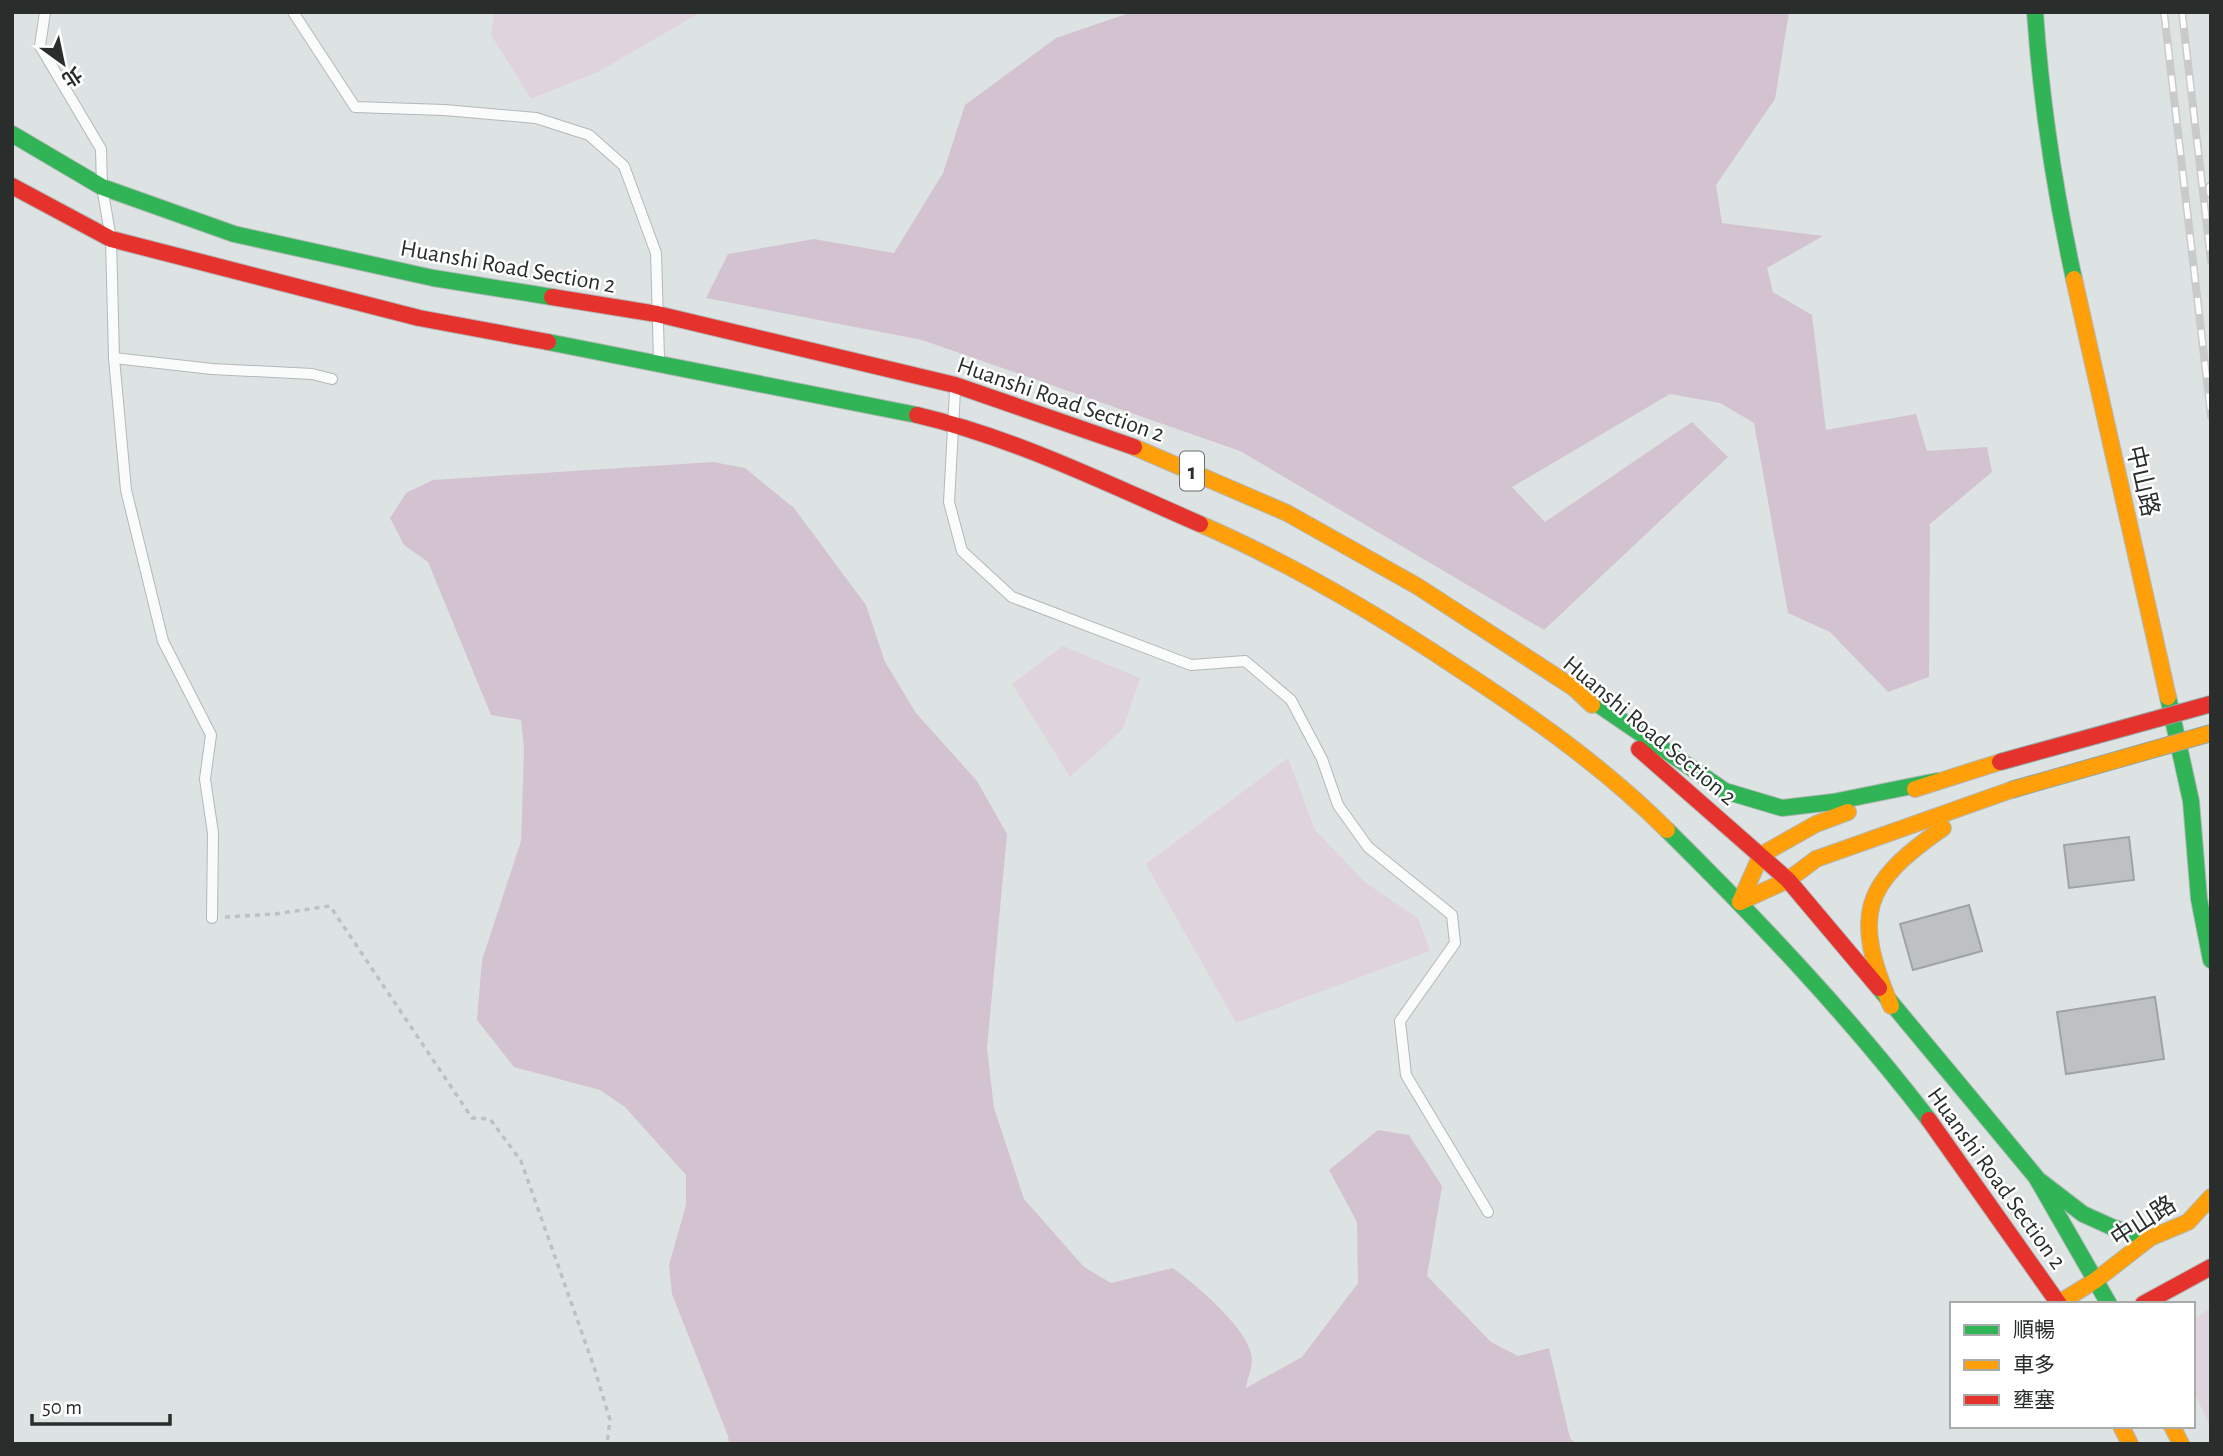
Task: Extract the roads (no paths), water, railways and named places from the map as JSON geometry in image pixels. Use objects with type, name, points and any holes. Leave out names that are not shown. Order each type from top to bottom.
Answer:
[{"type":"main road","name":"中山路","points":[[2035,12],[2039,73],[2066,243],[2191,801],[2211,960]]},
{"type":"main road","name":"Huanshi Road Section 2","points":[[12,134],[102,187],[234,234],[433,278],[657,314],[955,384],[1148,452],[1287,513],[1417,586],[1573,688],[1788,880],[2036,1177],[2096,1280]]},
{"type":"main road","name":"Huanshi Road Section 2","points":[[12,186],[111,239],[419,318],[659,362],[872,404],[953,423],[1071,468],[1230,537],[1385,620],[1522,710],[1632,795],[1740,902],[1884,1061],[1953,1151],[2059,1302]]},
{"type":"main road","points":[[1573,688],[1725,791],[1782,808],[1833,802],[1937,781]]},
{"type":"main road","points":[[1740,902],[1761,855],[1816,824],[1937,781],[2211,704]]},
{"type":"main road","points":[[1740,902],[1788,880],[1816,859],[2011,790],[2211,733]]},
{"type":"main road","points":[[1891,1006],[1873,965],[1867,942],[1868,910],[1879,884],[1896,862],[1920,843],[1988,800]]},
{"type":"main road","points":[[2036,1177],[2083,1214],[2114,1228],[2150,1238]]},
{"type":"main road","name":"中山路","points":[[2063,1302],[2150,1238],[2188,1222],[2211,1197]]},
{"type":"main road","points":[[2147,1302],[2211,1267]]},
{"type":"main road","name":"中山路","points":[[2096,1280],[2108,1302]]},
{"type":"main road","points":[[2122,1428],[2130,1444]]},
{"type":"main road","points":[[2173,1428],[2180,1444]]},
{"type":"lane","points":[[45,12],[40,46],[101,149],[102,187],[111,239],[114,358],[126,490],[163,641],[211,735],[205,779],[213,833],[212,918]]},
{"type":"lane","points":[[293,12],[355,107],[444,110],[536,118],[589,135],[624,166],[656,253],[659,362]]},
{"type":"lane","points":[[114,358],[212,369],[312,374],[332,379]]},
{"type":"lane","points":[[955,384],[949,502],[962,551],[1012,597],[1191,665],[1245,661],[1291,700],[1322,759],[1338,805],[1368,847],[1452,915],[1455,943],[1400,1021],[1406,1075],[1488,1212]]},
{"type":"railway","points":[[2164,12],[2211,416]]},
{"type":"railway","points":[[2182,12],[2211,261]]}]
